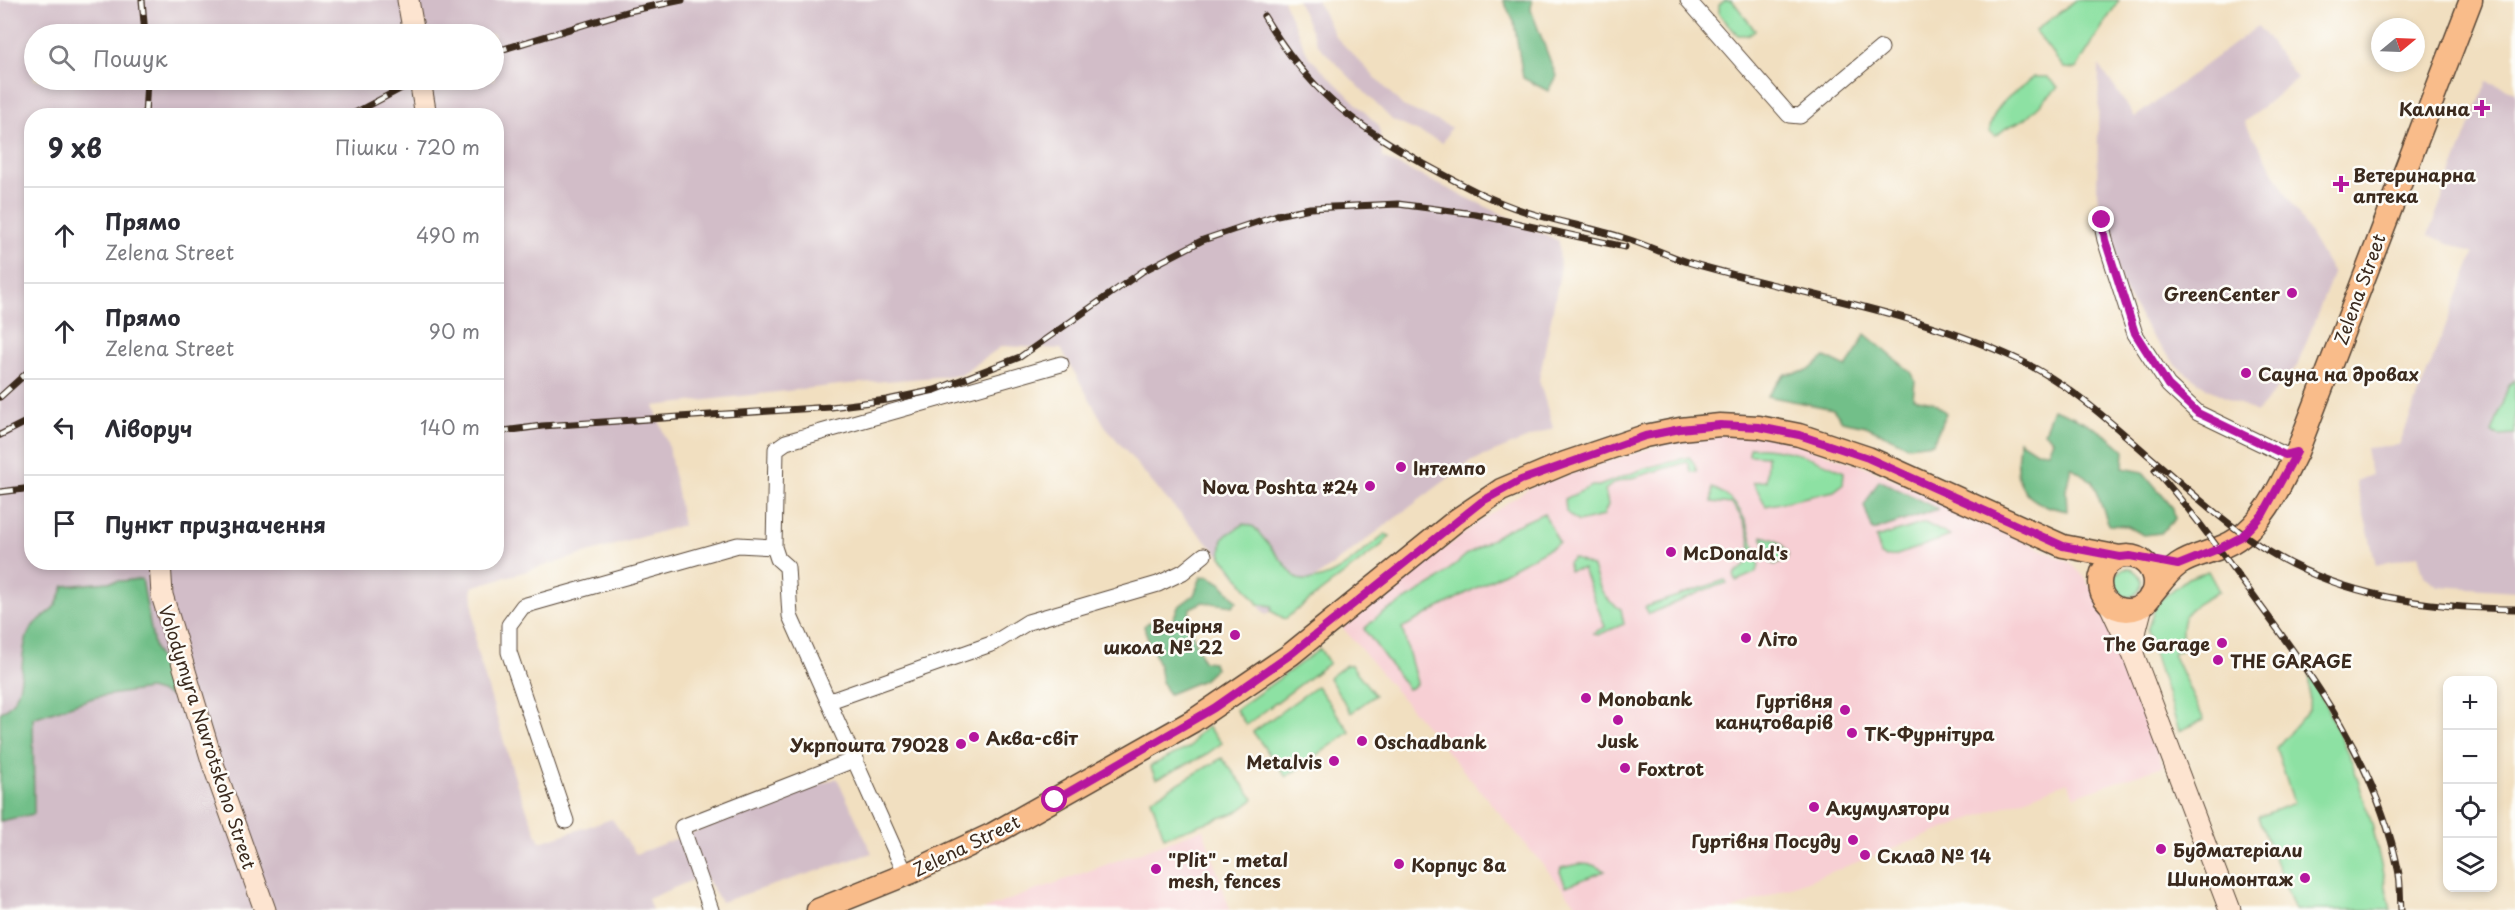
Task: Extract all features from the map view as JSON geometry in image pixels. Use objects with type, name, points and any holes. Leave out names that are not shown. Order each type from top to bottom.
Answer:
[{"type":"main road","name":"Zelena Street","points":[[2146,601],[2178,565],[2241,537],[2263,514],[2297,452],[2372,252],[2471,0]]},
{"type":"main road","name":"Zelena Street","points":[[818,910],[906,875],[993,834],[1214,708],[1290,655],[1458,519],[1501,490],[1565,463],[1645,436],[1680,429],[1720,425],[1759,427],[1799,435],[1868,458],[2063,546],[2178,565]]},
{"type":"main road","name":"Zelena Street","points":[[2063,546],[2087,567],[2104,593]]},
{"type":"main road","points":[[2131,559],[2148,567],[2154,584],[2146,601],[2124,610],[2115,607],[2104,593],[2106,567],[2131,559]]},
{"type":"street","points":[[408,0],[412,24]]},
{"type":"street","points":[[1691,1],[1789,115],[1794,117],[1800,117],[1881,48]]},
{"type":"street","points":[[422,90],[425,108]]},
{"type":"street","points":[[2102,220],[2105,240],[2135,333],[2168,385],[2198,413],[2285,455],[2297,452]]},
{"type":"street","points":[[906,875],[790,616],[788,567],[778,559],[774,547],[776,449],[786,442],[1061,364]]},
{"type":"street","points":[[566,821],[509,652],[509,625],[523,606],[738,545],[774,547]]},
{"type":"street","points":[[830,701],[994,643],[1028,622],[1158,584],[1183,572],[1204,555]]},
{"type":"street","name":"Volodymyra Navrotskoho Street","points":[[160,570],[162,595],[213,764],[265,910]]},
{"type":"street","points":[[2104,593],[2133,654],[2230,910]]},
{"type":"street","points":[[2133,654],[2137,620],[2146,601]]},
{"type":"street","points":[[711,910],[682,827],[856,759]]},
{"type":"shaded area","points":[[0,0],[1283,0],[1309,57],[1379,126],[1383,158],[1559,241],[1560,273],[1539,380],[1553,428],[1470,462],[1266,615],[1221,557],[1160,492],[1105,426],[1061,349],[1002,346],[961,375],[848,384],[654,406],[669,448],[683,525],[472,587],[476,648],[517,785],[540,842],[612,819],[636,854],[837,778],[872,853],[721,902],[704,875],[648,899],[652,910],[0,910]]},
{"type":"shaded area","points":[[1297,0],[1317,0],[1335,36],[1403,106],[1451,127],[1443,143],[1392,120],[1318,45]]},
{"type":"shaded area","points":[[2258,26],[2297,78],[2245,122],[2333,274],[2297,366],[2257,412],[2208,389],[2178,367],[2152,337],[2125,292],[2105,240],[2097,194],[2099,65],[2135,117]]},
{"type":"shaded area","points":[[2487,81],[2515,92],[2515,591],[2438,586],[2424,576],[2418,555],[2376,565],[2356,481],[2371,475],[2366,448],[2399,445],[2474,253],[2428,235]]},
{"type":"shaded area","points":[[1726,431],[1776,437],[1869,468],[2071,563],[2096,595],[2163,766],[2074,796],[2068,782],[1731,910],[1581,910],[1342,627],[1483,519],[1531,487],[1669,442]]},
{"type":"shaded area","points":[[1203,829],[1230,910],[982,910]]},
{"type":"green space","points":[[1503,0],[1532,0],[1531,10],[1556,76],[1548,91],[1523,78],[1514,22]]},
{"type":"green space","points":[[1725,0],[1732,0],[1755,30],[1748,35],[1738,35],[1719,14],[1719,5]]},
{"type":"green space","points":[[2076,0],[2119,0],[2076,69],[2064,68],[2035,31]]},
{"type":"green space","points":[[2034,77],[2047,77],[2058,87],[2025,119],[2006,128],[1996,136],[1989,132],[1991,122],[2000,106],[2011,94]]},
{"type":"green space","points":[[1865,334],[1912,373],[1915,381],[1913,398],[1933,402],[1946,413],[1933,443],[1908,446],[1866,426],[1842,421],[1833,409],[1767,396],[1785,374],[1808,371],[1825,357],[1846,367]]},
{"type":"green space","points":[[2515,380],[2515,435],[2498,436],[2492,433],[2508,387]]},
{"type":"green space","points":[[2053,409],[2091,425],[2124,450],[2123,468],[2143,472],[2173,508],[2175,519],[2161,533],[2143,535],[2128,526],[2109,525],[2092,481],[2071,467],[2066,490],[2067,511],[2044,505],[2026,493],[2017,474],[2019,440],[2036,451],[2048,452],[2053,440],[2044,432]]},
{"type":"green space","points":[[1750,447],[1787,451],[1820,461],[1844,472],[1843,484],[1834,491],[1766,506],[1753,482],[1766,481],[1767,456],[1749,455]]},
{"type":"green space","points":[[1689,457],[1697,472],[1691,472],[1688,462],[1614,483],[1605,490],[1608,505],[1603,516],[1578,522],[1566,512],[1565,499],[1592,486],[1599,486],[1643,469]]},
{"type":"green space","points":[[1879,480],[1938,509],[1873,531],[1864,506]]},
{"type":"green space","points":[[1712,488],[1723,493],[1739,510],[1745,520],[1756,554],[1759,566],[1755,573],[1736,581],[1734,575],[1745,566],[1750,555],[1750,539],[1744,523],[1732,504],[1712,502]]},
{"type":"green space","points":[[1544,513],[1559,543],[1402,628],[1417,683],[1408,689],[1364,629],[1377,617],[1434,583],[1466,555],[1506,530]]},
{"type":"green space","points":[[1925,523],[1950,536],[1894,556],[1881,555],[1876,538]]},
{"type":"green space","points":[[1244,524],[1254,527],[1297,579],[1322,578],[1333,573],[1385,534],[1390,536],[1382,545],[1285,619],[1271,611],[1272,606],[1258,604],[1221,557],[1223,537]]},
{"type":"green space","points":[[1762,536],[1781,544],[1788,555],[1786,561],[1776,565],[1771,563]]},
{"type":"green space","points":[[1573,558],[1593,567],[1602,592],[1609,601],[1621,609],[1624,624],[1598,635],[1593,633],[1605,627],[1583,569],[1569,571],[1568,563]]},
{"type":"green space","points":[[2127,569],[2137,573],[2141,583],[2137,593],[2127,597],[2117,593],[2113,583],[2117,573]]},
{"type":"green space","points":[[2208,571],[2219,591],[2188,612],[2182,625],[2183,649],[2173,654],[2204,720],[2179,731],[2147,631],[2160,600],[2188,578]]},
{"type":"green space","points":[[1209,576],[1221,583],[1237,601],[1233,606],[1203,602],[1190,608],[1191,628],[1203,661],[1213,662],[1215,669],[1203,680],[1169,694],[1163,683],[1144,626],[1149,622],[1163,629],[1171,624],[1178,607],[1194,595],[1201,577]]},
{"type":"green space","points":[[142,579],[154,646],[175,697],[149,689],[96,697],[33,718],[34,814],[0,821],[0,713],[9,706],[19,688],[24,647],[30,631],[36,622],[56,605],[64,586]]},
{"type":"green space","points":[[1725,580],[1727,583],[1707,589],[1649,614],[1645,607]]},
{"type":"green space","points":[[1320,649],[1329,663],[1246,725],[1236,710]]},
{"type":"green space","points":[[1346,665],[1351,665],[1375,695],[1351,713],[1329,678]]},
{"type":"green space","points":[[2310,672],[2352,762],[2372,824],[2391,910],[2295,910],[2258,817],[2294,803],[2276,748],[2309,710]]},
{"type":"green space","points":[[1317,686],[1350,732],[1286,777],[1253,732]]},
{"type":"green space","points":[[1207,727],[1222,743],[1204,756],[1156,779],[1150,766],[1190,747],[1197,735]]},
{"type":"green space","points":[[1222,758],[1254,799],[1237,812],[1164,837],[1151,799]]},
{"type":"green space","points":[[1580,864],[1593,865],[1605,871],[1566,886],[1560,872],[1561,868]]},
{"type":"railway","points":[[142,0],[144,24]]},
{"type":"railway","points":[[504,49],[629,11],[682,0]]},
{"type":"railway","points":[[1264,16],[1315,85],[1352,118],[1397,148],[1474,191],[1527,212],[1624,238],[1691,263],[1898,316],[1979,343],[2019,360],[2057,381],[2108,420],[2224,520],[2268,551],[2296,567],[2356,589],[2387,597],[2451,606],[2515,609]]},
{"type":"railway","points":[[145,108],[146,90]]},
{"type":"railway","points":[[364,108],[398,90]]},
{"type":"railway","points":[[504,431],[542,426],[831,407],[887,400],[935,390],[1020,357],[1143,271],[1203,240],[1277,215],[1310,208],[1398,204],[1475,214],[1625,247]]},
{"type":"railway","points":[[0,397],[24,375]]},
{"type":"railway","points":[[0,435],[24,423]]},
{"type":"railway","points":[[2155,470],[2204,530],[2274,625],[2340,723],[2375,793],[2388,830],[2399,874],[2401,910]]},
{"type":"railway","points":[[0,492],[24,489]]},
{"type":"place","name":"Калина","points":[[2482,108]]},
{"type":"place","name":"Ветеринарна аптека","points":[[2341,184]]},
{"type":"place","name":"GreenCenter","points":[[2292,293]]},
{"type":"place","name":"Сауна на дровах","points":[[2246,373]]},
{"type":"place","name":"Інтемпо","points":[[1401,467]]},
{"type":"place","name":"Nova Poshta #24","points":[[1370,486]]},
{"type":"place","name":"McDonald's","points":[[1671,552]]},
{"type":"place","name":"Вечірня школа № 22","points":[[1235,635]]},
{"type":"place","name":"Літо","points":[[1746,638]]},
{"type":"place","name":"The Garage","points":[[2222,643]]},
{"type":"place","name":"THE GARAGE","points":[[2218,660]]},
{"type":"place","name":"Monobank","points":[[1586,698]]},
{"type":"place","name":"Гуртівня канцтоварів","points":[[1845,710]]},
{"type":"place","name":"Jusk","points":[[1618,720]]},
{"type":"place","name":"ТК-Фурнітура","points":[[1852,733]]},
{"type":"place","name":"Аква-світ","points":[[974,737]]},
{"type":"place","name":"Oschadbank","points":[[1362,741]]},
{"type":"place","name":"Укрпошта 79028","points":[[961,744]]},
{"type":"place","name":"Metalvis","points":[[1334,761]]},
{"type":"place","name":"Foxtrot","points":[[1625,768]]},
{"type":"place","name":"Акумулятори","points":[[1814,807]]},
{"type":"place","name":"Гуртівня Посуду","points":[[1853,840]]},
{"type":"place","name":"Будматеріали","points":[[2161,849]]},
{"type":"place","name":"Склад № 14","points":[[1865,855]]},
{"type":"place","name":"Корпус 8а","points":[[1399,864]]},
{"type":"place","name":"\"Plit\" - metal mesh, fences","points":[[1156,869]]},
{"type":"place","name":"Шиномонтаж","points":[[2305,878]]},
{"type":"route","points":[[1055,800],[1171,735],[1290,655],[1481,502],[1521,480],[1621,443],[1662,432],[1740,425],[1799,435],[1868,458],[2063,546],[2091,552],[2120,557],[2130,556],[2178,565],[2230,544],[2241,537],[2263,514],[2275,496],[2297,452],[2285,455],[2198,413],[2168,385],[2135,333],[2105,240],[2102,220]]}]
